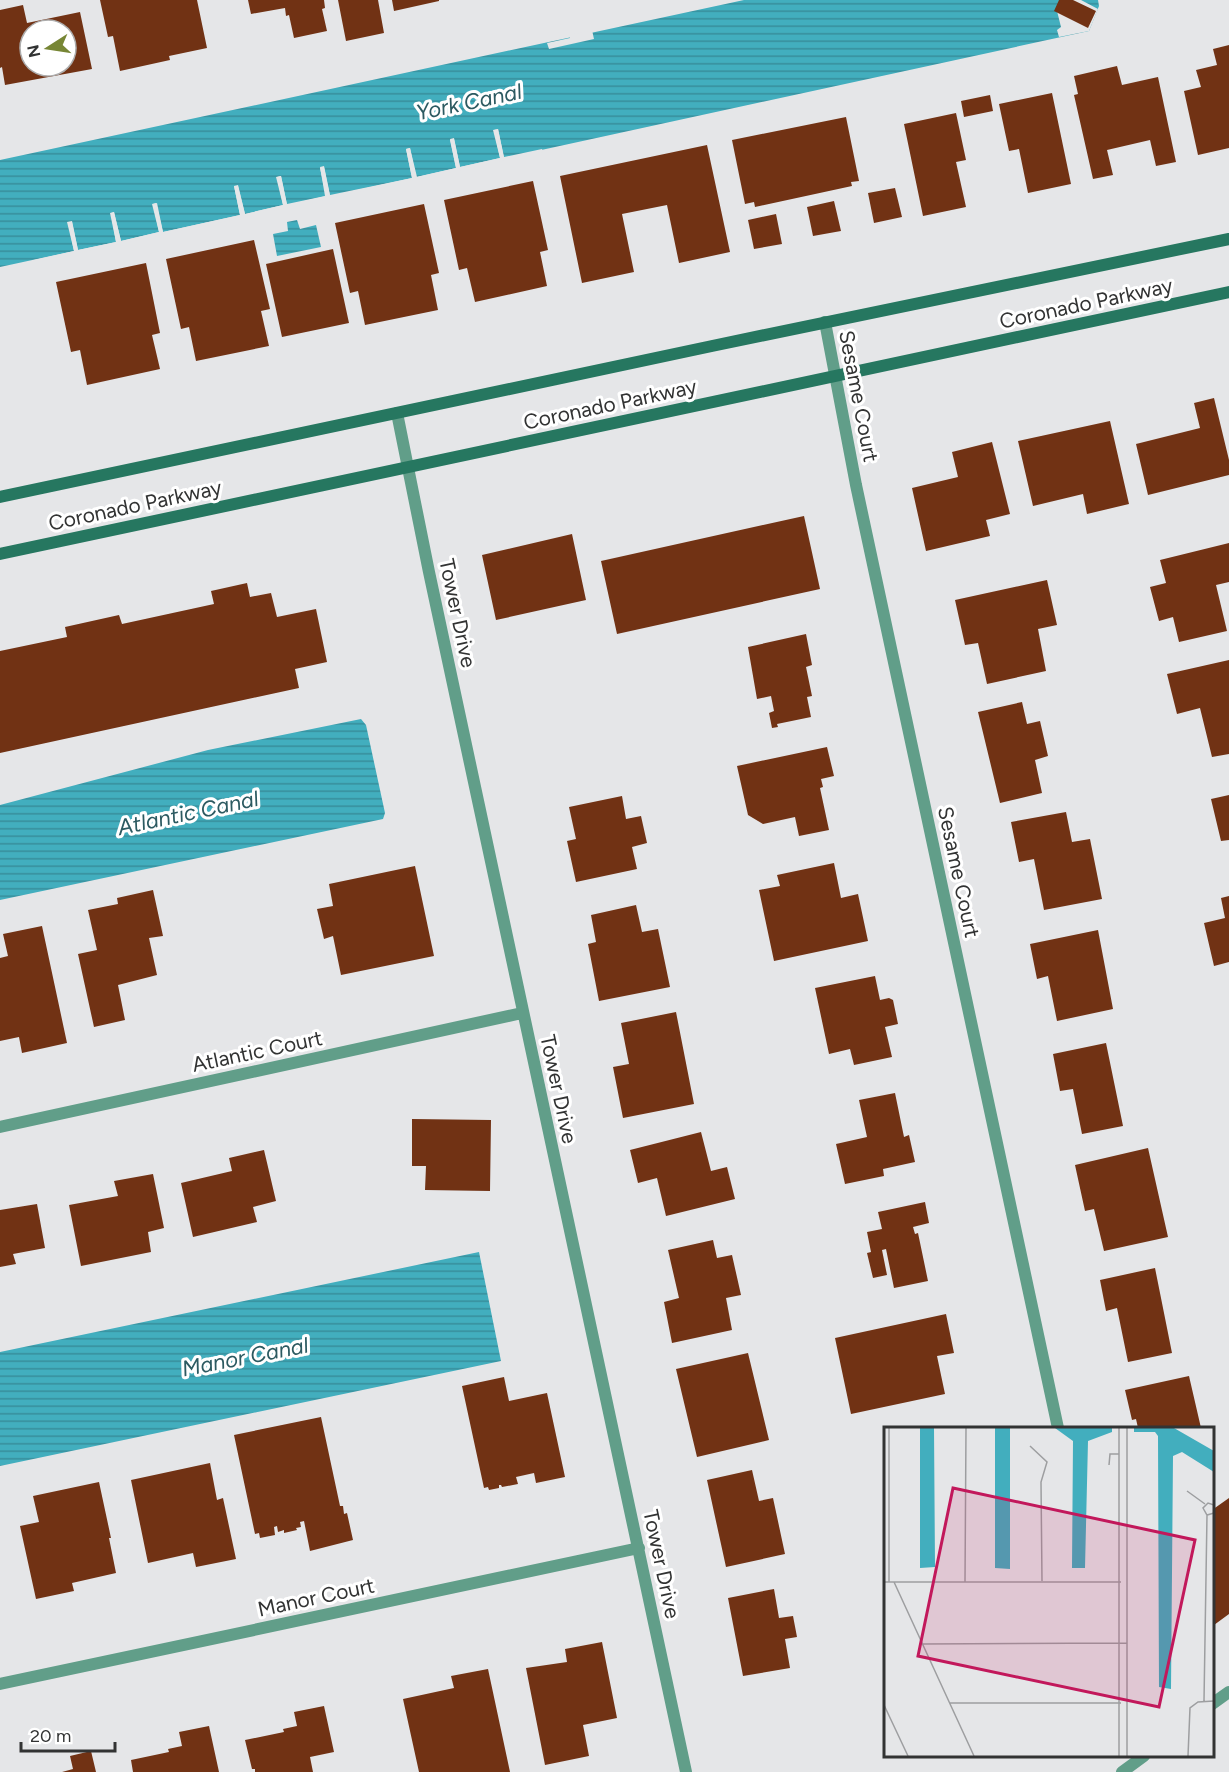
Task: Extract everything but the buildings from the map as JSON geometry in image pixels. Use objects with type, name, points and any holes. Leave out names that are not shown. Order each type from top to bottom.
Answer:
[{"type":"street","name":"Coronado Parkway","points":[[0,497],[1229,239]]},
{"type":"street","name":"Coronado Parkway","points":[[0,554],[1229,292]]},
{"type":"street","name":"Sesame Court","points":[[825,322],[859,496],[1058,1427]]},
{"type":"street","name":"Tower Drive","points":[[398,413],[429,572],[522,1013],[686,1772]]},
{"type":"street","name":"Atlantic Court","points":[[0,1126],[522,1013]]},
{"type":"street","name":"Manor Court","points":[[0,1684],[639,1548]]},
{"type":"street","points":[[1214,1703],[1229,1692]]},
{"type":"street","points":[[1122,1772],[1139,1757]]},
{"type":"water","name":"York Canal","points":[[744,0],[1098,0],[1099,6],[1089,31],[504,158],[498,129],[494,130],[500,158],[460,167],[454,139],[450,140],[456,168],[416,177],[410,148],[406,149],[412,178],[330,196],[324,167],[320,168],[326,196],[287,205],[281,176],[277,177],[283,205],[245,214],[238,186],[234,186],[240,215],[163,232],[157,203],[153,204],[159,232],[121,241],[114,212],[111,213],[116,242],[78,250],[72,222],[68,222],[74,251],[0,267],[0,160]]},
{"type":"water","points":[[297,220],[300,229],[316,225],[321,247],[277,256],[273,234],[288,231],[287,222]]},
{"type":"water","name":"Atlantic Canal","points":[[361,719],[366,725],[385,813],[383,819],[0,900],[0,805],[208,750]]},
{"type":"water","name":"Manor Canal","points":[[479,1252],[501,1361],[0,1466],[0,1352]]},
{"type":"pier","points":[[1069,0],[1081,0],[1098,9],[1089,31],[1059,37],[1057,30],[1061,27],[1057,11]]},
{"type":"pier","points":[[592,30],[594,39],[549,49],[547,43]]},
{"type":"pier","points":[[498,129],[504,157],[542,149],[543,152],[34,263],[34,260],[74,251],[67,222],[72,221],[78,250],[116,242],[110,213],[114,212],[121,241],[159,232],[152,204],[156,203],[163,232],[240,215],[234,186],[238,185],[245,214],[283,205],[276,177],[281,176],[287,204],[325,196],[320,167],[324,166],[330,195],[412,178],[406,149],[410,148],[417,177],[456,168],[450,139],[454,138],[460,167],[500,158],[493,130]]}]
